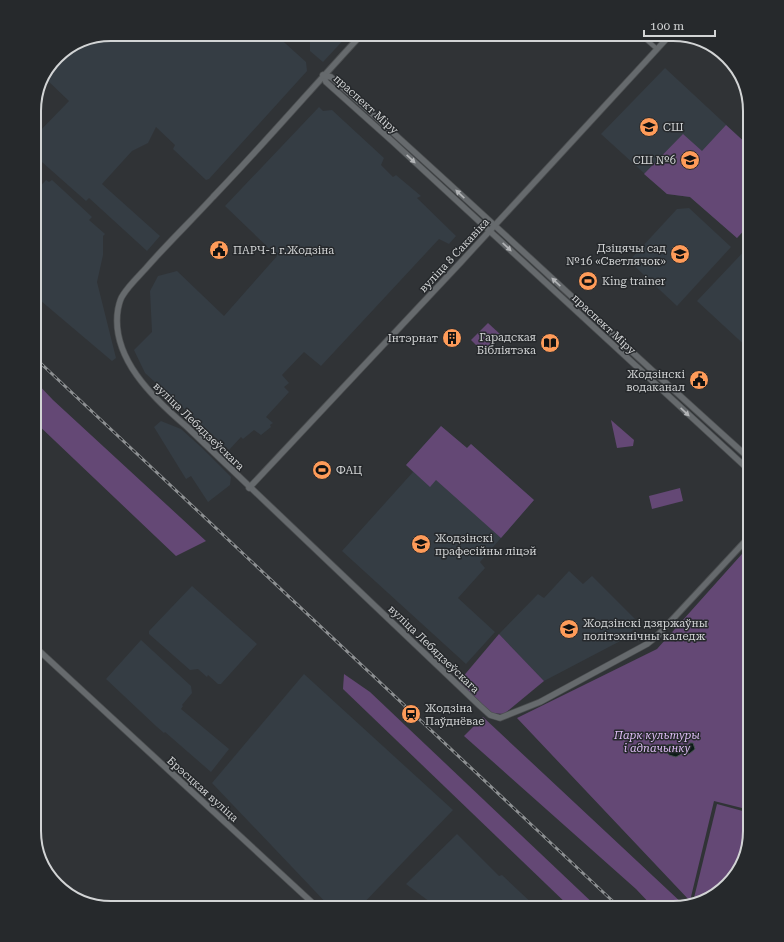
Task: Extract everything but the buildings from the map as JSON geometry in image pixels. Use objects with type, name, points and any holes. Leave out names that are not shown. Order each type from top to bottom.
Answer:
[{"type":"main road","name":"вуліца Лебядзеўскага","points":[[356,41],[122,295],[118,310],[118,328],[123,350],[145,388],[490,715],[500,718],[540,702],[647,644],[657,636],[743,544]]},
{"type":"main road","name":"вуліца 8 Сакавіка","points":[[249,488],[490,232],[664,41]]},
{"type":"main road","name":"праспект Міру","points":[[324,75],[331,77],[407,145],[743,453]]},
{"type":"main road","name":"праспект Міру","points":[[324,75],[326,82],[402,150],[743,465]]},
{"type":"main road","points":[[402,150],[407,145]]},
{"type":"main road","points":[[577,312],[583,306]]},
{"type":"main road","points":[[666,394],[671,388]]},
{"type":"main road","name":"Брэсцкая вуліца","points":[[41,653],[74,685],[310,901]]},
{"type":"street","points":[[648,41],[657,49]]},
{"type":"shaded area","points":[[283,41],[306,62],[307,71],[209,179],[206,180],[173,149],[175,145],[156,127],[148,143],[132,151],[102,184],[160,236],[147,251],[89,198],[86,201],[41,161],[41,130],[69,101],[48,81],[58,65],[65,58],[84,46],[98,42]]},
{"type":"shaded area","points":[[310,41],[342,41],[323,62],[310,51]]},
{"type":"shaded area","name":"СШ №6","points":[[665,68],[743,140],[743,232],[737,238],[690,197],[667,194],[601,134]]},
{"type":"shaded area","points":[[319,107],[323,111],[332,110],[384,158],[381,165],[393,177],[396,175],[421,196],[417,198],[456,236],[449,244],[439,239],[321,366],[304,352],[282,375],[289,383],[284,387],[289,392],[266,417],[273,423],[270,425],[271,427],[261,435],[254,430],[243,439],[241,437],[229,450],[145,373],[134,350],[152,332],[150,291],[158,276],[177,271],[224,316],[277,256],[225,206]]},
{"type":"shaded area","points":[[46,180],[49,182],[52,180],[92,217],[89,220],[105,234],[103,236],[103,255],[97,282],[116,358],[112,361],[41,301],[41,185]]},
{"type":"shaded area","name":"Дзіцячы сад №16 «Светлячок»","points":[[689,208],[731,247],[677,306],[629,261],[677,209]]},
{"type":"shaded area","points":[[743,252],[743,344],[697,301]]},
{"type":"shaded area","points":[[161,421],[181,429],[202,448],[231,477],[230,485],[208,502],[191,476],[186,479],[154,427]]},
{"type":"shaded area","name":"Жодзінскі прафесійны ліцэй","points":[[441,426],[467,448],[471,444],[534,500],[480,562],[485,568],[458,598],[495,632],[466,664],[342,551],[413,472],[406,465]]},
{"type":"shaded area","name":"Жодзінскі дзяржаўны політэхнічны каледж","points":[[569,571],[583,584],[592,576],[639,623],[626,638],[544,681],[499,634],[538,594],[544,598]]},
{"type":"shaded area","points":[[192,586],[257,644],[221,684],[218,684],[208,675],[207,677],[198,669],[190,670],[149,634],[149,631]]},
{"type":"shaded area","points":[[141,640],[191,686],[192,693],[182,705],[183,706],[181,709],[229,749],[211,772],[156,726],[106,679]]},
{"type":"shaded area","points":[[304,674],[453,810],[366,901],[324,901],[212,783]]},
{"type":"shaded area","points":[[690,743],[693,743],[695,749],[689,754],[685,752],[676,757],[669,755],[665,750],[667,745],[672,744],[681,751]]},
{"type":"shaded area","points":[[457,834],[499,876],[502,875],[530,901],[429,901],[406,884]]},
{"type":"green space","points":[[726,125],[743,141],[743,232],[737,238],[690,197],[667,194],[644,174],[683,134],[702,151]]},
{"type":"green space","points":[[488,323],[501,335],[484,353],[471,340]]},
{"type":"green space","points":[[41,387],[206,541],[176,556],[41,428]]},
{"type":"green space","points":[[611,420],[634,440],[633,446],[617,448]]},
{"type":"green space","points":[[441,426],[467,448],[471,444],[534,500],[501,538],[436,480],[430,487],[406,465]]},
{"type":"green space","points":[[680,488],[683,501],[652,509],[649,496]]},
{"type":"green space","name":"Парк культуры і адпачынку","points":[[743,553],[743,808],[714,801],[691,898],[688,899],[517,718],[657,649]]},
{"type":"green space","points":[[499,634],[544,681],[504,714],[490,713],[460,685],[461,679]]},
{"type":"green space","points":[[344,674],[370,692],[591,901],[564,901],[343,689]]},
{"type":"green space","points":[[483,717],[679,900],[647,901],[636,889],[464,736]]},
{"type":"green space","points":[[717,804],[743,811],[742,844],[736,862],[726,877],[719,884],[704,894],[694,897]]},
{"type":"railway","points":[[41,364],[613,901]]},
{"type":"place","name":"СШ","points":[[649,127]]},
{"type":"place","name":"СШ №6","points":[[690,160]]},
{"type":"place","name":"ПАРЧ-1 г.Жодзіна","points":[[219,250]]},
{"type":"place","name":"Дзіцячы сад №16 «Светлячок»","points":[[680,254]]},
{"type":"place","name":"King trainer","points":[[588,281]]},
{"type":"place","name":"Інтэрнат","points":[[452,338]]},
{"type":"place","name":"Гарадская Бібліятэка","points":[[550,343]]},
{"type":"place","name":"Жодзінскі водаканал","points":[[699,380]]},
{"type":"place","name":"ФАЦ","points":[[322,470]]},
{"type":"place","name":"Жодзінскі прафесійны ліцэй","points":[[421,544]]},
{"type":"place","name":"Жодзінскі дзяржаўны політэхнічны каледж","points":[[569,629]]},
{"type":"place","name":"Жодзіна Паўднёвае","points":[[411,714]]}]
